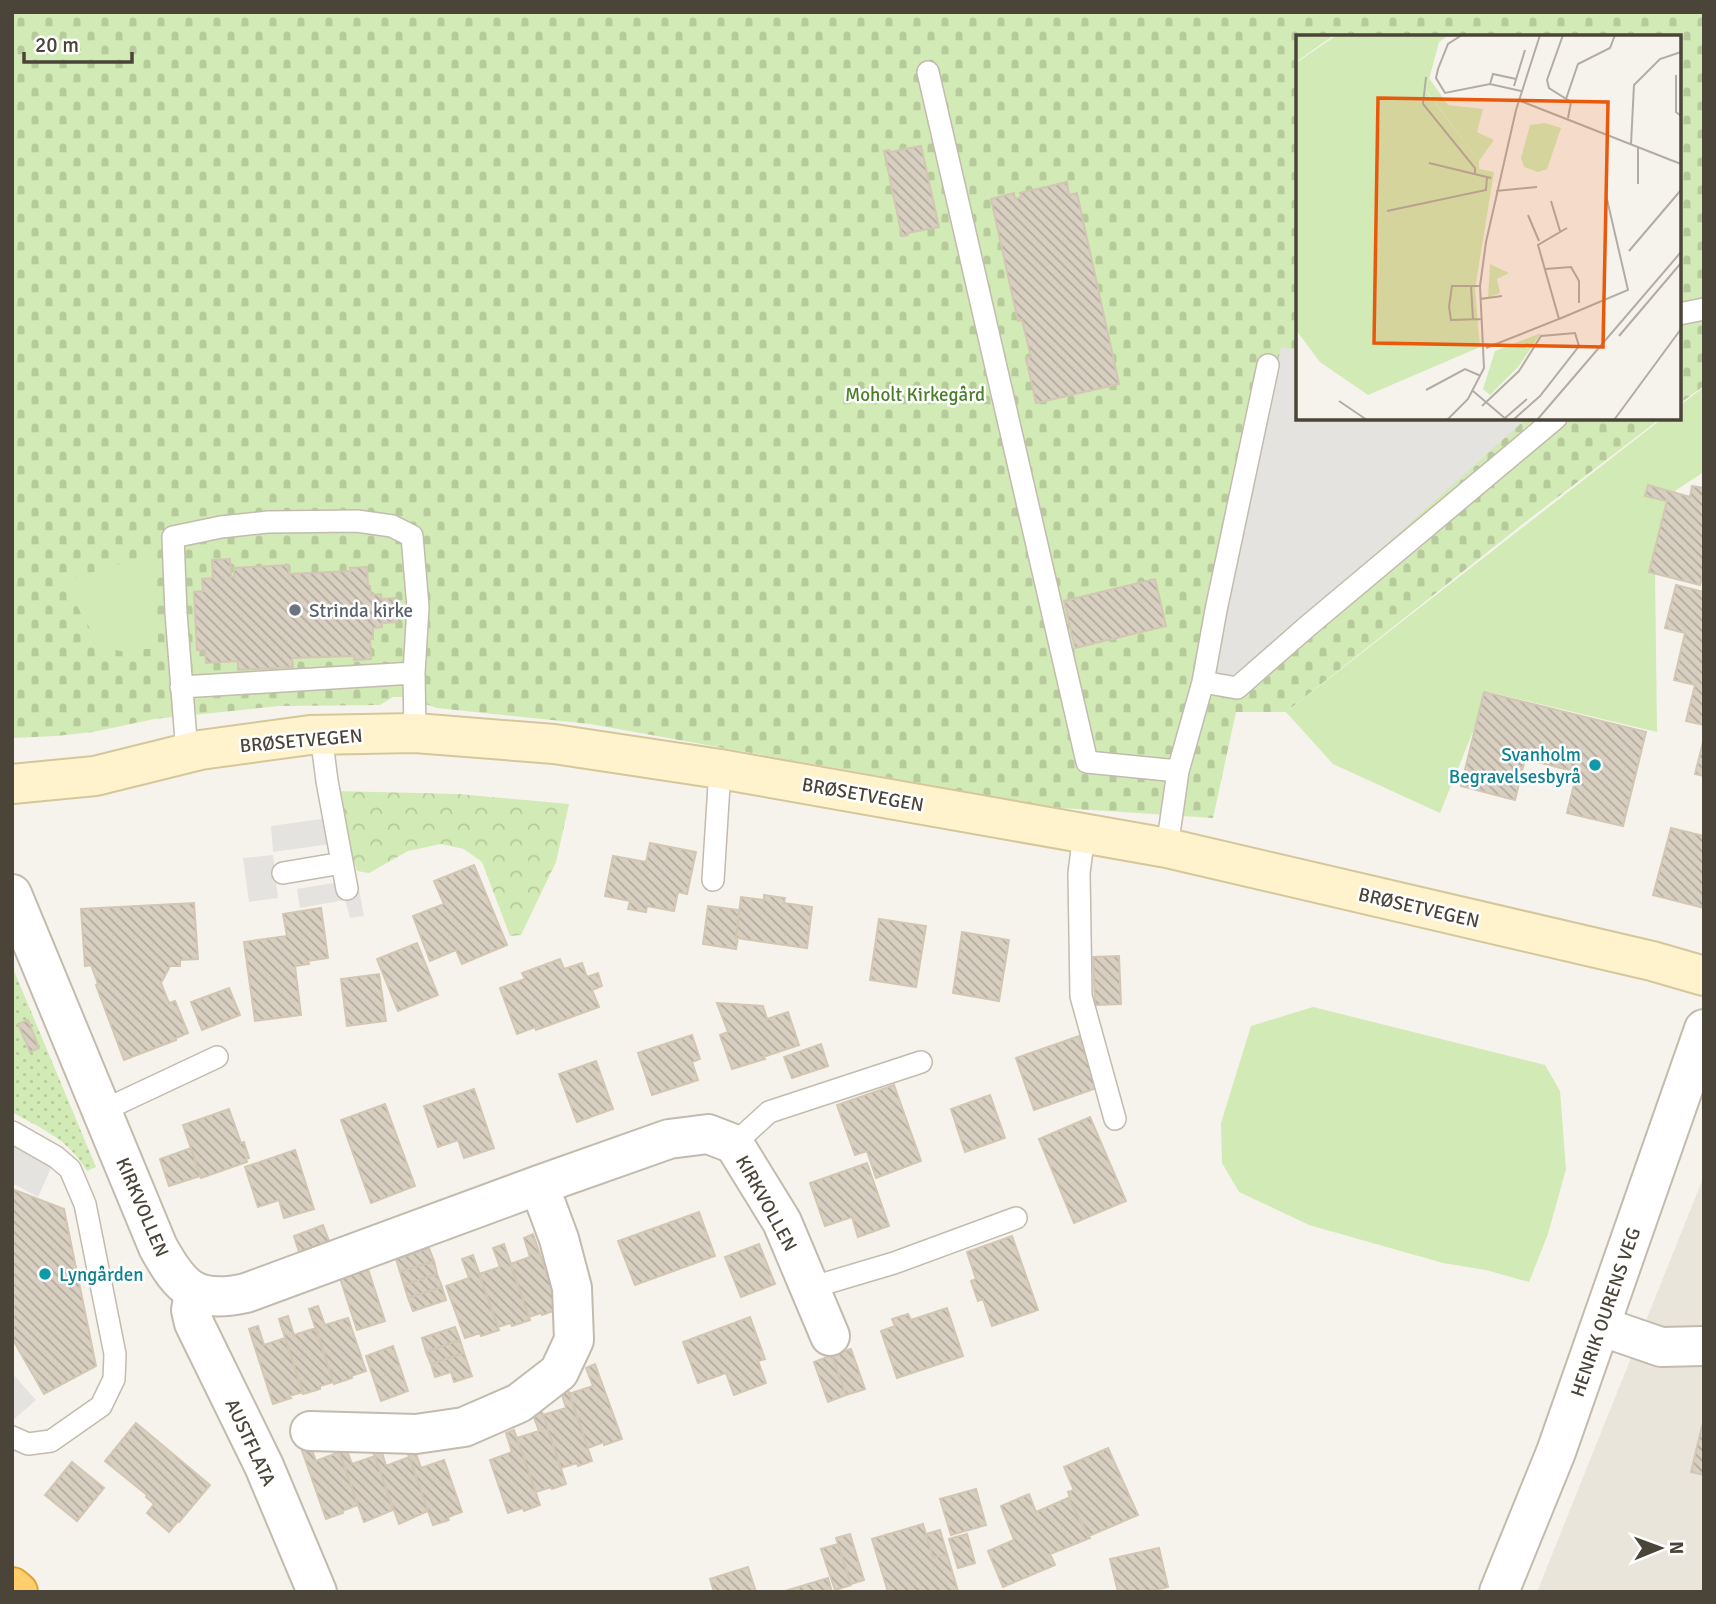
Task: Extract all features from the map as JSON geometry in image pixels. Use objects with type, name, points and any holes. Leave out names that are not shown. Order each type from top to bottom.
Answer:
[{"type":"highway","points":[[12,1587],[18,1592]]},
{"type":"street","name":"BRØSETVEGEN","points":[[12,784],[95,776],[214,748],[321,735],[415,733],[554,744],[720,769],[1167,848],[1652,961],[1704,976]]},
{"type":"street","name":"KIRKVOLLEN","points":[[12,894],[158,1247],[178,1279],[194,1293],[210,1297],[246,1293],[669,1139],[708,1135],[734,1144],[782,1222],[830,1336]]},
{"type":"street","name":"HENRIK OURENS VEG","points":[[1499,1592],[1556,1452],[1704,1029]]},
{"type":"street","points":[[310,1431],[416,1434],[464,1427],[519,1403],[559,1372],[574,1340],[572,1288],[559,1239],[539,1185]]},
{"type":"street","name":"AUSTFLATA","points":[[194,1293],[191,1310],[194,1323],[264,1466],[317,1592]]},
{"type":"street","points":[[1600,1326],[1661,1347],[1704,1346]]},
{"type":"lane","points":[[928,72],[1087,762],[1178,771]]},
{"type":"lane","points":[[1681,314],[1704,309]]},
{"type":"lane","points":[[1167,848],[1178,771],[1203,682],[1268,365]]},
{"type":"lane","points":[[1203,682],[1237,688],[1554,420]]},
{"type":"lane","points":[[187,753],[173,537],[221,527],[357,521],[392,526],[412,536],[418,607],[414,673],[415,733]]},
{"type":"lane","points":[[181,687],[414,673]]},
{"type":"lane","points":[[321,735],[347,889]]},
{"type":"lane","points":[[713,880],[720,769]]},
{"type":"lane","points":[[1084,834],[1079,873],[1081,996],[1115,1119]]},
{"type":"lane","points":[[283,873],[342,863]]},
{"type":"lane","points":[[102,1111],[217,1057]]},
{"type":"lane","points":[[734,1144],[769,1112],[921,1062]]},
{"type":"lane","points":[[12,1132],[56,1157],[70,1169],[85,1204],[115,1354],[114,1379],[101,1406],[51,1441],[28,1444],[12,1437]]},
{"type":"lane","points":[[810,1288],[894,1263],[1016,1218]]},
{"type":"shaded area","points":[[1281,347],[1296,350],[1296,420],[1525,420],[1236,679],[1212,675]]},
{"type":"shaded area","points":[[328,818],[331,844],[273,852],[271,826]]},
{"type":"shaded area","points":[[273,855],[278,898],[249,902],[243,858]]},
{"type":"shaded area","points":[[357,879],[364,916],[350,918],[345,900],[300,908],[297,889]]},
{"type":"shaded area","points":[[12,1132],[56,1157],[38,1197],[12,1183]]},
{"type":"shaded area","points":[[1704,1176],[1704,1592],[1537,1592]]},
{"type":"shaded area","points":[[12,1373],[36,1400],[12,1421]]},
{"type":"green space","name":"Moholt Kirkegård","points":[[12,12],[1704,12],[1704,386],[1681,403],[1681,35],[1296,35],[1296,420],[1658,420],[1286,712],[1236,712],[1213,818],[1061,808],[590,724],[437,708],[404,697],[393,697],[380,705],[279,706],[154,719],[93,732],[12,738]]},
{"type":"green space","points":[[1704,387],[1704,472],[1676,490],[1655,571],[1657,732],[1489,692],[1440,813],[1333,764],[1286,712],[1660,420],[1681,420],[1681,404]]},
{"type":"green space","points":[[138,559],[150,565],[156,576],[158,649],[135,649],[135,653],[111,648],[90,637],[93,634],[77,606],[72,607],[63,582]]},
{"type":"green space","points":[[335,791],[458,794],[569,804],[556,862],[521,935],[510,936],[482,862],[464,849],[441,844],[408,851],[369,873],[357,871],[340,818]]},
{"type":"green space","points":[[12,966],[96,1167],[87,1171],[63,1143],[12,1112]]},
{"type":"green space","points":[[1313,1007],[1545,1065],[1560,1091],[1566,1169],[1548,1234],[1529,1282],[1486,1270],[1443,1263],[1309,1225],[1239,1192],[1222,1163],[1221,1123],[1251,1026]]},
{"type":"building","points":[[921,146],[939,227],[902,236],[884,151]]},
{"type":"building","points":[[1067,182],[1069,195],[1077,193],[1119,384],[1036,403],[1026,358],[1031,357],[1022,320],[1018,321],[991,199],[1014,193],[1015,199],[1022,197],[1020,193]]},
{"type":"building","points":[[1648,485],[1690,497],[1692,486],[1704,488],[1704,570],[1700,585],[1649,572],[1667,501],[1645,496]]},
{"type":"building","name":"Strinda kirke","points":[[230,559],[231,577],[234,577],[234,568],[288,565],[289,574],[351,571],[350,568],[367,567],[371,595],[381,594],[381,599],[396,598],[397,622],[382,623],[382,627],[373,628],[373,639],[370,639],[371,659],[354,660],[354,656],[292,658],[293,667],[238,670],[238,661],[206,663],[205,650],[197,650],[194,592],[203,591],[202,579],[213,578],[212,560]]},
{"type":"building","points":[[1155,579],[1166,626],[1075,648],[1064,601]]},
{"type":"building","points":[[1676,585],[1704,592],[1704,725],[1686,721],[1695,685],[1674,680],[1685,633],[1665,628]]},
{"type":"building","name":"Svanholm Begravelsesbyrå","points":[[1484,692],[1646,732],[1623,826],[1567,813],[1577,772],[1525,759],[1515,800],[1461,786]]},
{"type":"building","points":[[1704,738],[1704,776],[1695,774]]},
{"type":"building","points":[[1671,828],[1704,836],[1704,908],[1653,895]]},
{"type":"building","points":[[650,843],[696,852],[687,894],[678,892],[674,911],[647,906],[646,912],[628,909],[630,901],[605,896],[613,856],[646,862]]},
{"type":"building","points":[[474,865],[507,945],[462,964],[456,950],[430,961],[413,916],[444,904],[434,881]]},
{"type":"building","points":[[764,895],[785,898],[784,903],[812,907],[807,948],[736,938],[741,897],[764,900]]},
{"type":"building","points":[[194,903],[198,959],[180,960],[180,966],[170,966],[161,983],[169,1003],[175,1001],[188,1033],[124,1060],[91,965],[85,966],[81,909]]},
{"type":"building","points":[[708,906],[739,910],[736,949],[703,944]]},
{"type":"building","points":[[321,908],[328,958],[295,966],[301,1015],[255,1021],[244,942],[287,936],[283,914]]},
{"type":"building","points":[[879,919],[926,926],[916,987],[870,980]]},
{"type":"building","points":[[962,932],[1009,940],[999,1001],[953,993]]},
{"type":"building","points":[[417,943],[438,995],[398,1011],[377,959]]},
{"type":"building","points":[[1119,956],[1121,1004],[1095,1005],[1093,957]]},
{"type":"building","points":[[560,959],[564,969],[582,963],[587,977],[598,973],[602,986],[592,990],[599,1007],[536,1030],[535,1027],[517,1034],[500,988],[525,979],[522,973]]},
{"type":"building","points":[[379,974],[386,1021],[347,1026],[341,979]]},
{"type":"building","points":[[229,988],[240,1015],[202,1030],[191,1002]]},
{"type":"building","points":[[717,1003],[763,1006],[767,1019],[788,1012],[799,1045],[732,1069],[720,1035],[728,1032]]},
{"type":"building","points":[[28,1020],[39,1048],[30,1052],[18,1024]]},
{"type":"building","points":[[692,1035],[700,1059],[692,1062],[698,1080],[652,1095],[638,1053]]},
{"type":"building","points":[[1079,1036],[1097,1088],[1034,1110],[1016,1058]]},
{"type":"building","points":[[821,1044],[828,1066],[792,1078],[784,1057]]},
{"type":"building","points":[[596,1061],[613,1109],[577,1122],[559,1074]]},
{"type":"building","points":[[894,1085],[921,1161],[876,1178],[867,1151],[855,1155],[837,1105]]},
{"type":"building","points":[[474,1089],[494,1148],[464,1158],[458,1140],[438,1147],[424,1106]]},
{"type":"building","points":[[990,1095],[1005,1138],[965,1152],[951,1109]]},
{"type":"building","points":[[385,1104],[415,1186],[371,1203],[341,1120]]},
{"type":"building","points":[[229,1109],[249,1158],[246,1159],[247,1162],[201,1178],[183,1125]]},
{"type":"building","points":[[1090,1117],[1126,1201],[1074,1223],[1039,1139]]},
{"type":"building","points":[[191,1148],[200,1176],[169,1186],[160,1159]]},
{"type":"building","points":[[295,1150],[314,1209],[284,1218],[279,1200],[258,1207],[245,1167]]},
{"type":"building","points":[[867,1163],[889,1226],[858,1237],[852,1217],[825,1226],[810,1183]]},
{"type":"building","name":"Lyngården","points":[[12,1189],[64,1209],[96,1366],[44,1394],[12,1338]]},
{"type":"building","points":[[699,1212],[715,1256],[635,1285],[618,1241]]},
{"type":"building","points":[[323,1225],[329,1241],[299,1252],[294,1236]]},
{"type":"building","points":[[533,1234],[559,1309],[529,1317],[510,1264],[530,1257],[524,1238]]},
{"type":"building","points":[[1012,1236],[1038,1310],[992,1326],[983,1299],[978,1301],[971,1281],[976,1279],[967,1252]]},
{"type":"building","points":[[504,1244],[530,1320],[498,1327],[479,1274],[500,1267],[493,1248]]},
{"type":"building","points":[[759,1244],[775,1284],[741,1297],[725,1257]]},
{"type":"building","points":[[429,1248],[434,1261],[400,1272],[396,1259]]},
{"type":"building","points":[[473,1255],[499,1330],[465,1338],[446,1286],[469,1278],[462,1259]]},
{"type":"building","points":[[434,1261],[437,1274],[404,1285],[400,1272]]},
{"type":"building","points":[[368,1269],[385,1321],[357,1330],[340,1278]]},
{"type":"building","points":[[437,1274],[442,1287],[408,1298],[404,1285]]},
{"type":"building","points":[[442,1287],[446,1300],[413,1311],[408,1298]]},
{"type":"building","points":[[318,1306],[325,1325],[348,1318],[366,1371],[334,1384],[309,1309]]},
{"type":"building","points":[[947,1308],[963,1356],[897,1378],[881,1331],[895,1326],[892,1319],[908,1314],[911,1320]]},
{"type":"building","points":[[288,1316],[294,1335],[316,1328],[333,1382],[303,1394],[279,1319]]},
{"type":"building","points":[[750,1317],[765,1359],[758,1361],[766,1383],[734,1395],[726,1373],[698,1383],[683,1342]]},
{"type":"building","points":[[258,1326],[264,1345],[285,1338],[303,1392],[273,1404],[249,1329]]},
{"type":"building","points":[[455,1327],[460,1340],[426,1352],[422,1338]]},
{"type":"building","points":[[460,1340],[464,1353],[431,1364],[426,1352]]},
{"type":"building","points":[[393,1346],[408,1391],[381,1401],[366,1356]]},
{"type":"building","points":[[851,1349],[865,1389],[846,1395],[832,1355]]},
{"type":"building","points":[[464,1353],[472,1376],[454,1382],[451,1372],[435,1377],[431,1364]]},
{"type":"building","points":[[832,1355],[846,1395],[828,1402],[814,1362]]},
{"type":"building","points":[[595,1364],[622,1439],[588,1448],[569,1394],[593,1386],[586,1368]]},
{"type":"building","points":[[567,1386],[592,1461],[561,1468],[543,1415],[566,1408],[560,1388]]},
{"type":"building","points":[[541,1409],[566,1484],[536,1492],[517,1438],[539,1431],[532,1412]]},
{"type":"building","points":[[136,1423],[210,1485],[169,1532],[147,1513],[154,1504],[147,1495],[105,1461]]},
{"type":"building","points":[[1702,1426],[1704,1427],[1704,1475],[1691,1472]]},
{"type":"building","points":[[514,1430],[540,1505],[508,1513],[490,1460],[512,1452],[506,1433]]},
{"type":"building","points":[[309,1442],[316,1461],[339,1452],[358,1505],[326,1519],[300,1445]]},
{"type":"building","points":[[345,1445],[352,1464],[375,1456],[393,1510],[364,1522],[338,1448]]},
{"type":"building","points":[[380,1446],[386,1466],[409,1457],[428,1511],[399,1524],[372,1449]]},
{"type":"building","points":[[414,1448],[421,1468],[444,1460],[462,1512],[448,1517],[449,1520],[433,1525],[407,1451]]},
{"type":"building","points":[[1108,1448],[1138,1515],[1089,1536],[1068,1498],[1068,1492],[1074,1490],[1064,1467]]},
{"type":"building","points":[[72,1462],[104,1488],[77,1521],[45,1495]]},
{"type":"building","points":[[976,1489],[986,1525],[951,1535],[940,1499]]},
{"type":"building","points":[[1029,1494],[1036,1512],[1068,1498],[1090,1538],[1050,1554],[1055,1565],[1003,1587],[988,1551],[1014,1540],[1001,1506]]},
{"type":"building","points":[[923,1524],[933,1558],[947,1554],[958,1591],[888,1592],[872,1539]]},
{"type":"building","points":[[940,1530],[947,1554],[933,1558],[926,1534]]},
{"type":"building","points":[[850,1534],[864,1580],[851,1584],[836,1538]]},
{"type":"building","points":[[967,1534],[975,1563],[958,1568],[949,1539]]},
{"type":"building","points":[[838,1544],[851,1585],[835,1590],[821,1549]]},
{"type":"building","points":[[1159,1548],[1168,1587],[1147,1592],[1118,1592],[1110,1559]]},
{"type":"building","points":[[748,1567],[756,1592],[714,1592],[710,1579]]},
{"type":"building","points":[[828,1578],[832,1592],[785,1592],[785,1591]]},
{"type":"place","name":"Strinda kirke","points":[[295,610]]},
{"type":"place","name":"Svanholm Begravelsesbyrå","points":[[1595,765]]},
{"type":"place","name":"Lyngården","points":[[45,1274]]}]
